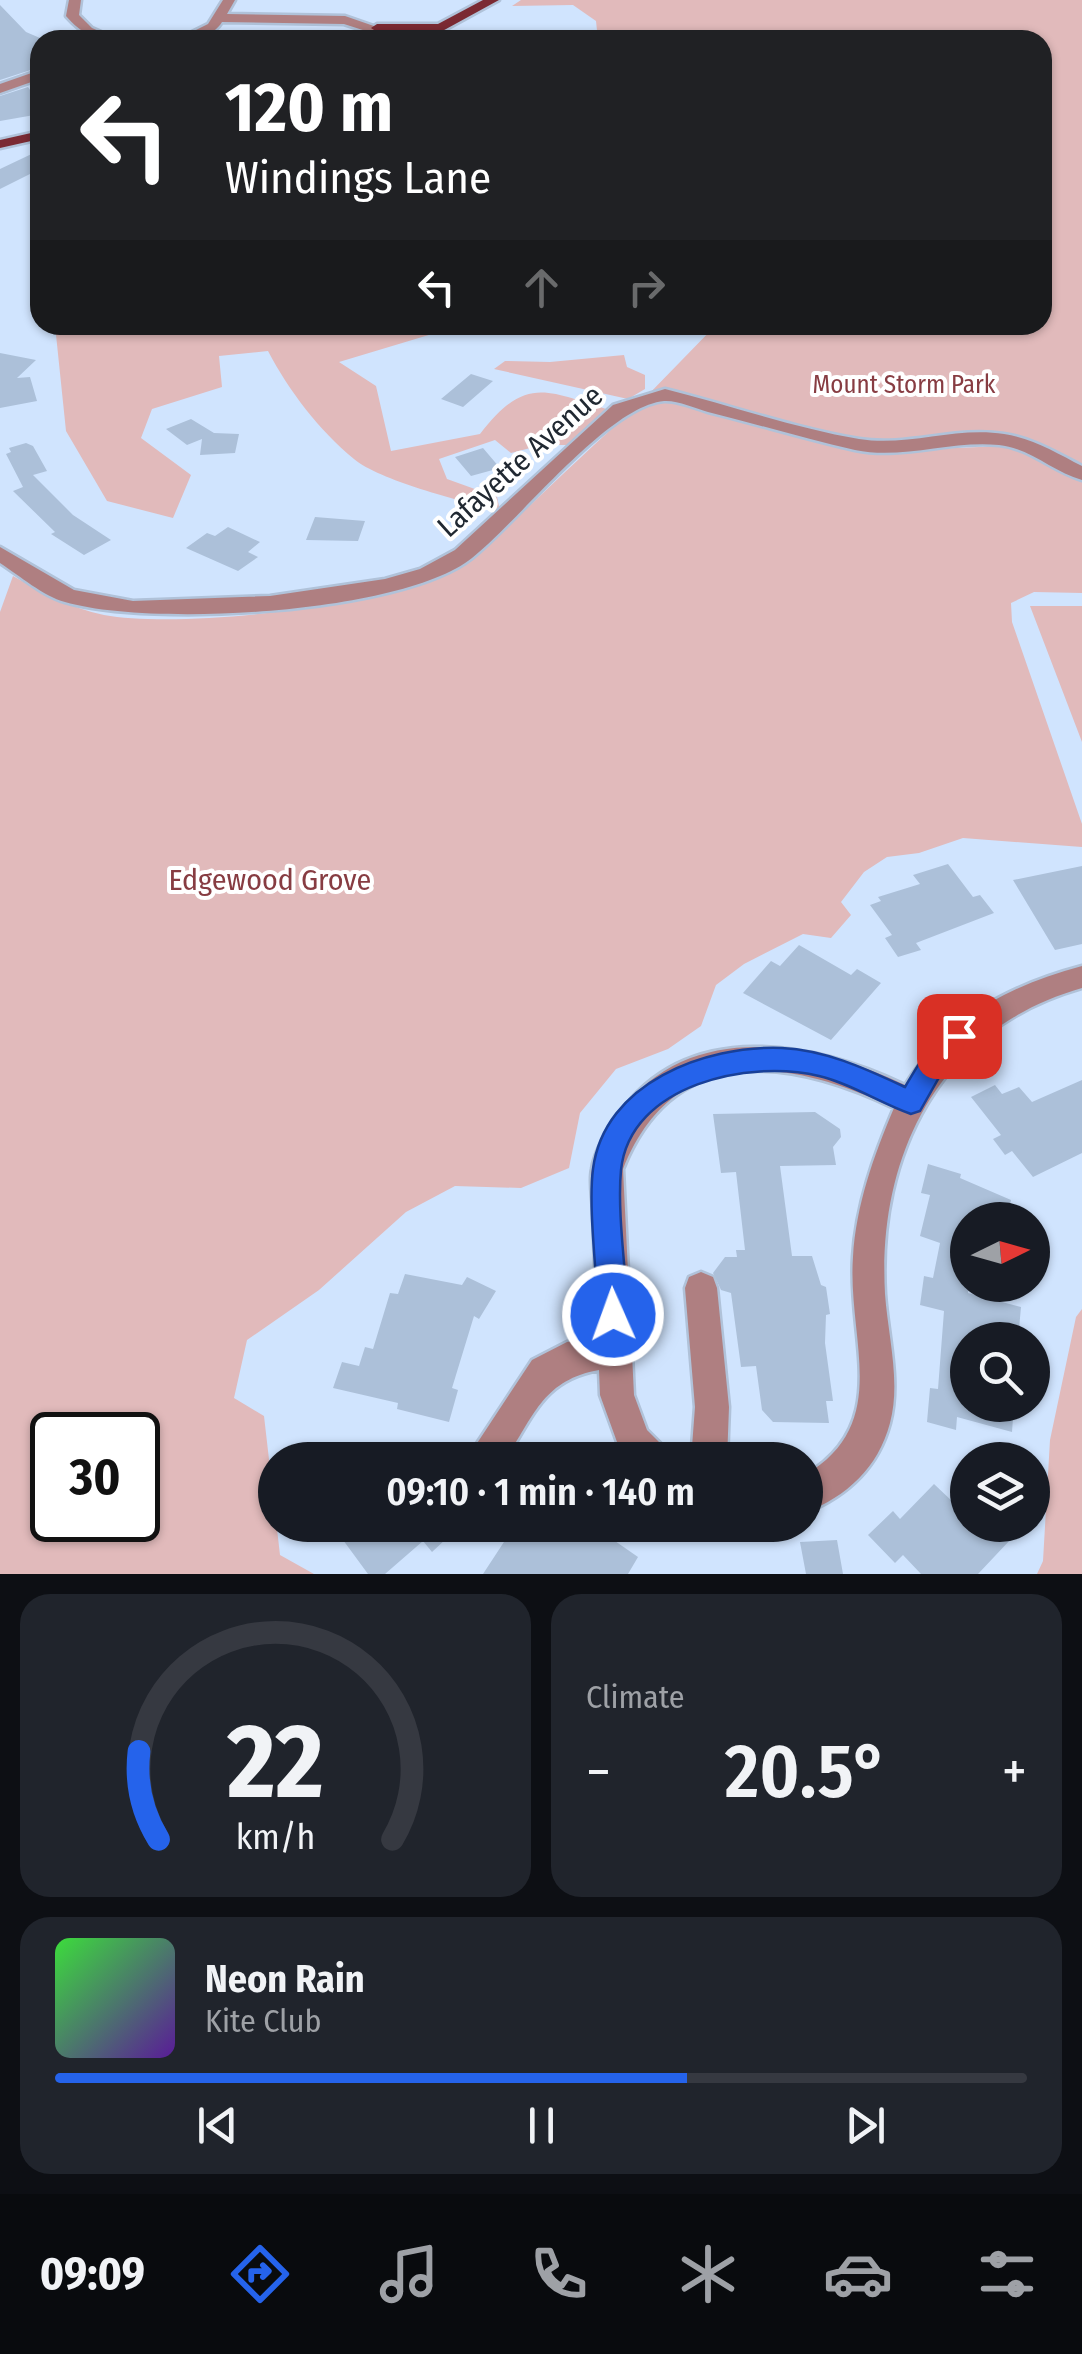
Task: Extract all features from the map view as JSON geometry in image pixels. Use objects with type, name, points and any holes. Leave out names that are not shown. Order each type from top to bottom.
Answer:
[{"type":"main road","points":[[436,30],[493,0]]},
{"type":"main road","points":[[377,28],[448,24]]},
{"type":"main road","points":[[0,144],[30,137]]},
{"type":"street","points":[[75,0],[72,16],[76,24],[90,30]]},
{"type":"street","points":[[209,30],[229,0]]},
{"type":"street","points":[[246,2],[302,18]]},
{"type":"street","points":[[220,18],[345,20],[382,30]]},
{"type":"street","points":[[0,90],[30,78]]},
{"type":"street","name":"Lafayette Avenue","points":[[0,554],[68,596],[133,608],[270,603],[386,586],[428,574],[464,555],[620,409],[664,395],[860,445],[911,447],[967,439],[1002,439],[1035,449],[1082,474]]},
{"type":"street","points":[[823,1484],[846,1471],[868,1442],[876,1421],[878,1399],[867,1292],[869,1254],[875,1208],[911,1102],[932,1066],[959,1036],[984,1017],[1022,997],[1082,977]]},
{"type":"street","points":[[633,1442],[619,1405],[607,1169],[615,1142],[633,1112],[650,1095],[711,1066],[780,1059],[817,1064],[852,1075],[911,1102]]},
{"type":"street","points":[[702,1288],[712,1407],[709,1442]]},
{"type":"street","points":[[496,1442],[544,1372],[567,1359],[615,1352]]},
{"type":"green space","name":"Mount Storm Park","points":[[521,0],[1082,0],[1082,474],[1019,443],[884,447],[697,402],[644,399],[706,335],[1052,335],[1052,30],[597,30],[596,21],[573,5],[512,6]]},
{"type":"green space","points":[[56,335],[429,335],[339,362],[376,386],[391,451],[480,434],[511,402],[540,392],[613,411],[576,445],[542,445],[511,453],[495,440],[439,459],[447,479],[497,497],[500,511],[402,483],[354,459],[306,409],[268,351],[219,356],[222,387],[152,409],[141,438],[191,475],[173,518],[107,501],[66,431]]},
{"type":"green space","points":[[624,355],[627,367],[645,375],[645,389],[628,399],[494,369],[505,361],[550,362]]},
{"type":"green space","name":"Edgewood Grove","points":[[655,401],[674,401],[888,451],[1002,446],[1044,460],[1082,482],[1082,593],[1034,592],[1011,603],[1012,622],[1082,824],[1082,847],[963,838],[919,853],[887,857],[864,872],[841,902],[851,915],[831,938],[803,934],[744,964],[716,985],[701,1026],[668,1049],[616,1069],[580,1113],[569,1168],[521,1188],[455,1186],[406,1212],[319,1290],[247,1340],[234,1398],[264,1416],[267,1442],[258,1442],[258,1542],[279,1542],[280,1555],[314,1574],[0,1574],[0,612],[13,576],[80,608],[140,619],[238,616],[345,601],[438,575],[470,559],[634,409]]},
{"type":"green space","points":[[1030,606],[1082,606],[1082,742]]},
{"type":"green space","points":[[1082,1309],[1082,1574],[1037,1574],[1043,1561],[1044,1542],[1050,1542],[1050,1440],[1076,1317]]},
{"type":"building","points":[[0,5],[30,34],[30,70],[0,80]]},
{"type":"building","points":[[28,87],[30,116],[0,121],[0,96]]},
{"type":"building","points":[[30,155],[30,174],[0,189],[0,169]]},
{"type":"building","points":[[0,353],[36,360],[17,378],[30,377],[37,401],[0,408]]},
{"type":"building","points":[[471,374],[493,381],[463,407],[441,399]]},
{"type":"building","points":[[191,419],[214,433],[239,434],[235,453],[200,455],[202,439],[187,445],[166,429]]},
{"type":"building","points":[[26,443],[33,446],[47,471],[33,475],[73,515],[111,540],[84,555],[51,534],[55,532],[13,491],[23,487],[6,454],[11,452],[9,448]]},
{"type":"building","points":[[483,448],[500,468],[471,476],[455,457]]},
{"type":"building","points":[[315,517],[365,521],[358,541],[306,540]]},
{"type":"building","points":[[228,527],[260,542],[248,552],[258,557],[238,571],[186,548],[207,533],[215,536]]},
{"type":"building","points":[[948,864],[973,897],[980,895],[994,913],[916,943],[921,950],[898,957],[885,938],[892,935],[870,905],[881,901],[878,897],[920,884],[913,875]]},
{"type":"building","points":[[1082,866],[1082,944],[1055,950],[1013,880]]},
{"type":"building","points":[[799,945],[851,975],[857,969],[881,983],[831,1040],[743,993],[771,961],[780,966]]},
{"type":"building","points":[[1082,1080],[1082,1153],[1033,1177],[1012,1151],[1005,1155],[993,1139],[1001,1135],[971,1097],[995,1085],[1002,1094],[1019,1087],[1032,1102]]},
{"type":"building","points":[[815,1112],[840,1129],[841,1137],[833,1147],[836,1165],[780,1166],[792,1256],[812,1256],[821,1285],[826,1287],[830,1314],[826,1315],[825,1343],[833,1401],[826,1401],[829,1423],[773,1422],[762,1410],[756,1366],[741,1367],[731,1293],[721,1290],[713,1273],[725,1257],[737,1257],[736,1250],[745,1250],[736,1172],[721,1173],[713,1114]]},
{"type":"building","points":[[928,1164],[961,1174],[960,1178],[1011,1200],[950,1202],[950,1302],[1002,1302],[1021,1307],[1020,1322],[950,1322],[950,1422],[957,1422],[956,1430],[927,1422],[930,1388],[938,1389],[944,1311],[920,1305],[924,1276],[933,1278],[940,1243],[920,1236],[930,1195],[921,1193]]},
{"type":"building","points":[[405,1274],[462,1285],[467,1277],[496,1291],[479,1319],[474,1316],[452,1388],[458,1390],[449,1422],[397,1409],[398,1403],[333,1388],[342,1362],[359,1366],[365,1347],[373,1349],[390,1293],[398,1294]]},
{"type":"building","points":[[975,1422],[1013,1422],[1012,1432]]},
{"type":"building","points":[[934,1484],[950,1499],[950,1542],[1008,1542],[978,1574],[921,1574],[903,1555],[895,1563],[868,1535],[893,1511],[900,1519]]},
{"type":"building","points":[[837,1540],[843,1574],[806,1574],[800,1542]]},
{"type":"building","points":[[344,1542],[422,1542],[385,1574],[368,1574]]},
{"type":"building","points":[[424,1542],[443,1542],[432,1552]]},
{"type":"building","points":[[504,1542],[616,1542],[638,1557],[628,1574],[483,1574]]},
{"type":"route","points":[[613,1315],[607,1169],[615,1142],[633,1112],[650,1095],[711,1066],[780,1059],[817,1064],[852,1075],[911,1102],[932,1066],[959,1036]]}]
